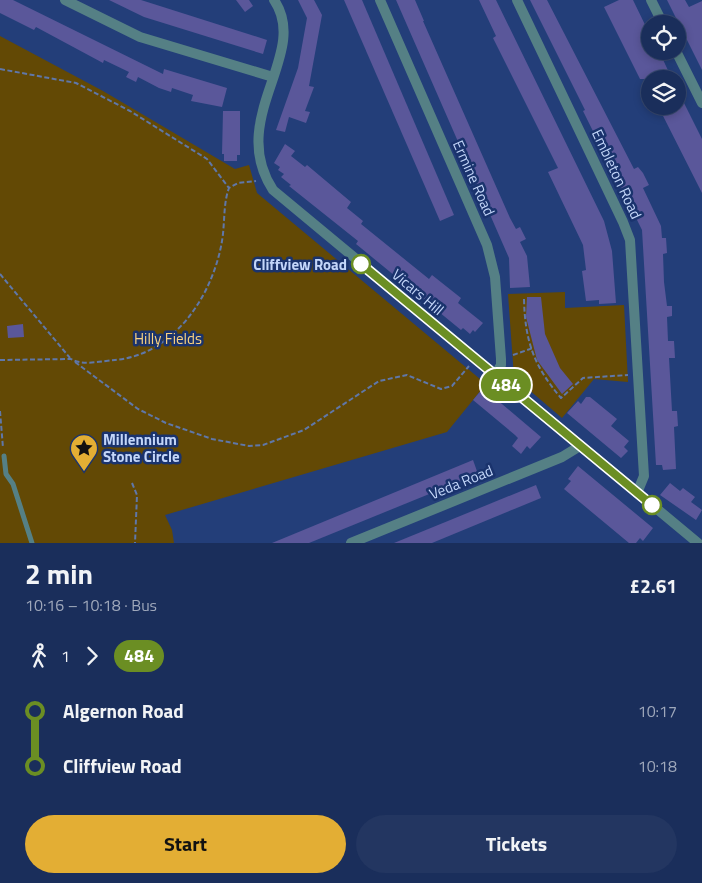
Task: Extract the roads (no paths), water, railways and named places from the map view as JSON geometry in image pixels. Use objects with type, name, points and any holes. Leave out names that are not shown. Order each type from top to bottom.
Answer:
[{"type":"street","points":[[65,0],[140,37],[273,77]]},
{"type":"street","name":"Vicars Hill","points":[[274,0],[284,18],[285,30],[259,121],[257,139],[263,172],[272,190],[694,542]]},
{"type":"street","name":"Ermine Road","points":[[380,0],[487,245],[495,277],[501,360],[501,365],[495,376]]},
{"type":"street","name":"Embleton Road","points":[[517,0],[624,222],[630,240],[644,476],[637,493]]},
{"type":"street","points":[[651,0],[658,15]]},
{"type":"street","points":[[680,60],[702,104]]},
{"type":"street","name":"Veda Road","points":[[351,543],[562,457],[580,446]]},
{"type":"lane","points":[[4,456],[3,473],[13,484],[32,543]]},
{"type":"place","name":"Cliffview Road","points":[[361,264]]},
{"type":"place","name":"Millennium Stone Circle","points":[[84,472]]},
{"type":"park label","name":"Hilly Fields","points":[[168,338]]}]
